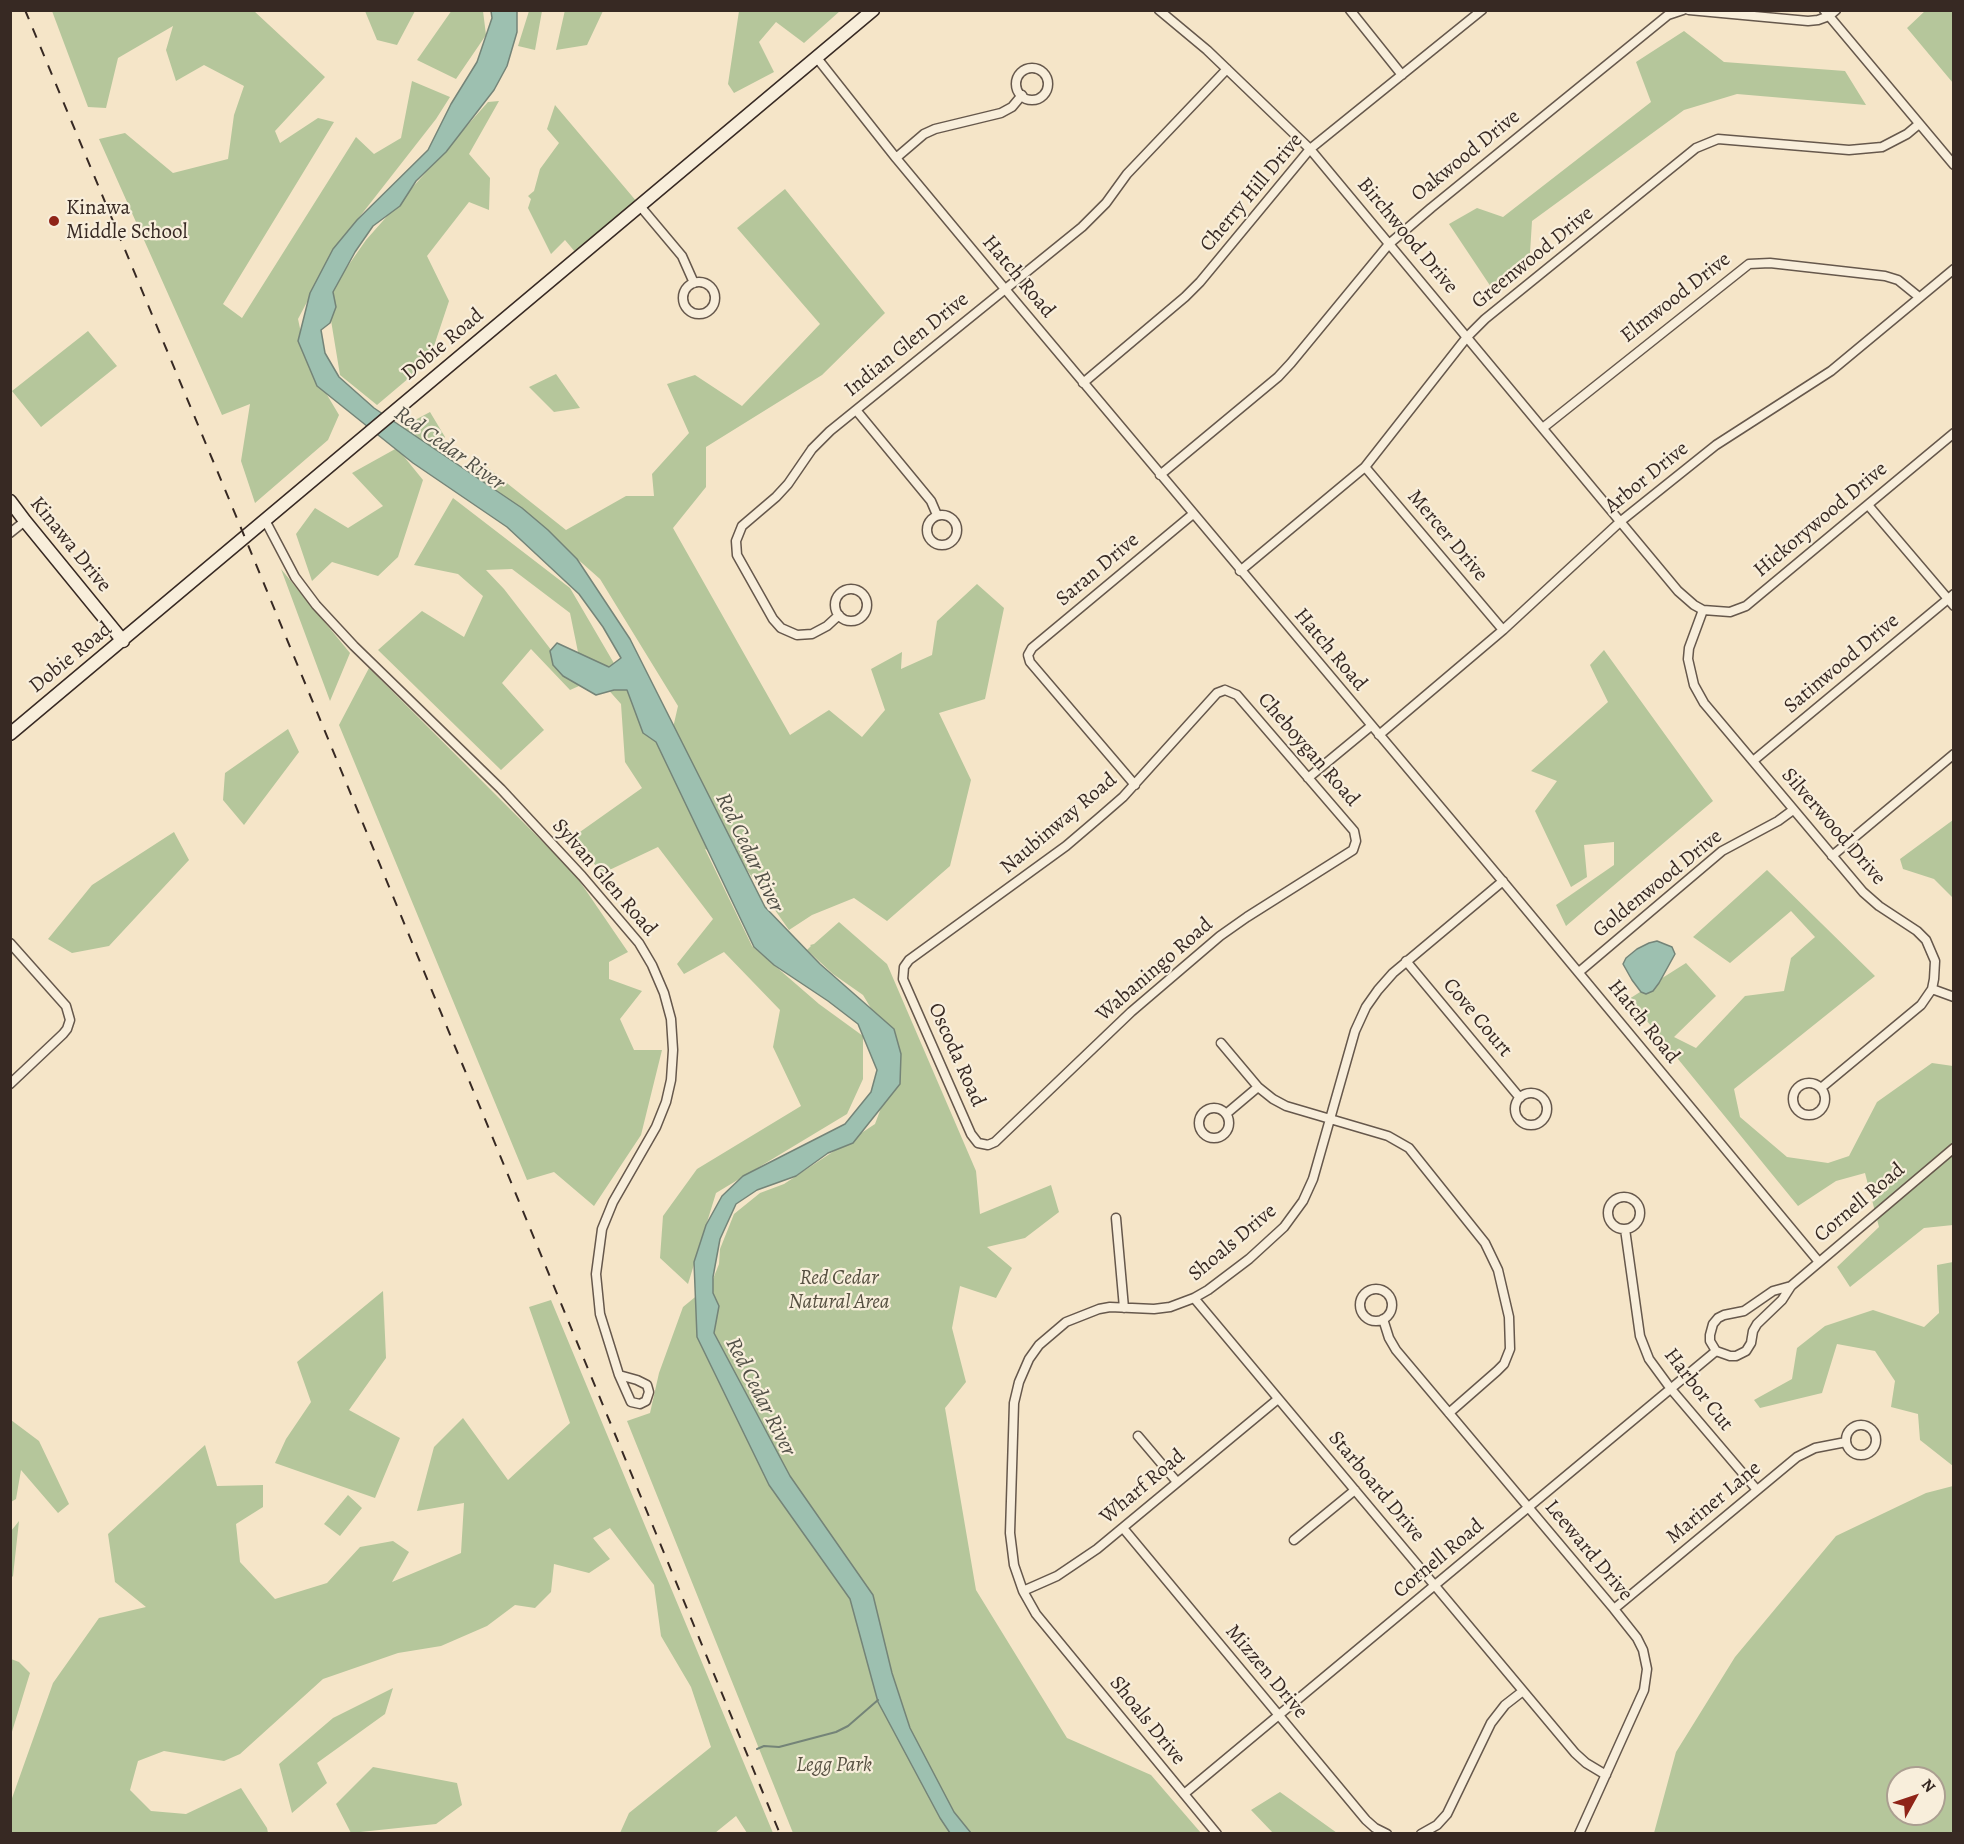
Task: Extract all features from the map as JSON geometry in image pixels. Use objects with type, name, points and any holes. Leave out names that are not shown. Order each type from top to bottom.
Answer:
[{"type":"street","name":"Dobie Road","points":[[10,734],[873,10]]},
{"type":"street","name":"Birchwood Drive","points":[[1159,10],[1227,69],[1310,149],[1544,427],[1678,591],[1703,610]]},
{"type":"street","points":[[1350,10],[1402,75]]},
{"type":"street","name":"Cherry Hill Drive","points":[[1083,383],[1200,282],[1310,149],[1482,10]]},
{"type":"street","name":"Oakwood Drive","points":[[1160,475],[1278,378],[1389,244],[1670,12],[1683,10]]},
{"type":"street","points":[[1689,10],[1808,21],[1818,20],[1830,12],[1953,165]]},
{"type":"street","name":"Hatch Road","points":[[817,58],[896,158],[1083,383],[1503,881],[1819,1262]]},
{"type":"street","name":"Indian Glen Drive","points":[[838,615],[826,626],[812,634],[797,635],[781,628],[773,619],[739,560],[736,541],[742,526],[788,484],[819,441],[1094,216],[1127,174],[1227,69]]},
{"type":"street","points":[[896,158],[930,131],[1001,113],[1012,107],[1022,95]]},
{"type":"street","name":"Greenwood Drive","points":[[1240,571],[1365,466],[1467,337],[1705,142],[1718,139],[1849,150],[1882,147],[1907,134],[1919,124]]},
{"type":"street","points":[[640,206],[682,256],[694,283]]},
{"type":"street","name":"Elmwood Drive","points":[[1544,427],[1749,264],[1759,262],[1782,264],[1885,276],[1898,280],[1919,297]]},
{"type":"street","name":"Arbor Drive","points":[[1379,735],[1503,630],[1621,521],[1716,445],[1831,371],[1953,269]]},
{"type":"street","points":[[856,410],[931,501],[937,515]]},
{"type":"street","name":"Hickorywood Drive","points":[[1703,610],[1730,612],[1746,606],[1953,433]]},
{"type":"street","name":"Mercer Drive","points":[[1365,466],[1503,630]]},
{"type":"street","name":"Kinawa Drive","points":[[10,501],[123,641]]},
{"type":"street","points":[[1868,505],[1951,600]]},
{"type":"street","name":"Saran Drive","points":[[1135,785],[1030,662],[1028,655],[1032,648],[1193,514]]},
{"type":"street","name":"Sylvan Glen Road","points":[[265,520],[295,577],[316,605],[354,646],[501,789],[589,883],[639,943],[664,993],[671,1019],[673,1050],[671,1080],[666,1102],[656,1127],[613,1202],[602,1229],[599,1246],[596,1274],[597,1298],[619,1375]]},
{"type":"street","points":[[10,533],[25,521]]},
{"type":"street","name":"Satinwood Drive","points":[[1753,761],[1951,600]]},
{"type":"street","name":"Silverwood Drive","points":[[1703,610],[1689,648],[1688,665],[1691,677],[1704,703],[1871,899],[1907,923],[1926,940],[1935,961],[1932,989]]},
{"type":"street","name":"Naubinway Road","points":[[903,970],[909,960],[1066,846],[1124,797],[1215,695],[1226,690]]},
{"type":"street","name":"Cheboygan Road","points":[[1226,690],[1237,695],[1353,831],[1356,841]]},
{"type":"street","points":[[1308,778],[1371,726]]},
{"type":"street","points":[[1832,856],[1953,754]]},
{"type":"street","name":"Goldenwood Drive","points":[[1579,972],[1722,851],[1778,821],[1793,810]]},
{"type":"street","name":"Wabaningo Road","points":[[988,1145],[995,1142],[1131,1012],[1207,946],[1247,917],[1349,855],[1356,841]]},
{"type":"street","name":"Shoals Drive","points":[[1217,1833],[1036,1614],[1023,1591],[1014,1564],[1010,1533],[1014,1403],[1019,1382],[1034,1352],[1058,1328],[1088,1312],[1110,1307],[1154,1309],[1170,1307],[1194,1298],[1249,1259],[1277,1234],[1303,1201],[1313,1179],[1355,1031],[1378,990],[1406,961],[1503,881]]},
{"type":"street","points":[[10,943],[63,1003],[70,1020],[63,1034],[10,1084]]},
{"type":"street","name":"Cove Court","points":[[1406,961],[1520,1098]]},
{"type":"street","name":"Oscoda Road","points":[[903,970],[903,979],[971,1134],[976,1142],[988,1145]]},
{"type":"street","points":[[1821,1088],[1921,1005],[1932,989],[1953,997]]},
{"type":"street","points":[[1221,1043],[1257,1087],[1273,1099],[1287,1106],[1388,1137],[1409,1148],[1485,1243],[1495,1261],[1509,1317],[1511,1339],[1509,1353],[1497,1371],[1449,1413]]},
{"type":"street","points":[[1226,1114],[1257,1087]]},
{"type":"street","name":"Cornell Road","points":[[1791,1286],[1773,1291],[1744,1311],[1718,1318],[1711,1327],[1710,1335],[1710,1341],[1716,1351],[1730,1356],[1746,1351],[1751,1343],[1754,1327],[1782,1300],[1791,1286],[1953,1148]]},
{"type":"street","points":[[1116,1218],[1124,1308]]},
{"type":"street","name":"Harbor Cut","points":[[1625,1229],[1640,1336],[1653,1367],[1756,1490]]},
{"type":"street","name":"Starboard Drive","points":[[1194,1298],[1580,1758],[1606,1775]]},
{"type":"street","name":"Leeward Drive","points":[[1383,1319],[1386,1332],[1396,1350],[1641,1644],[1647,1662],[1644,1690],[1579,1833]]},
{"type":"street","name":"Cornell Road","points":[[1184,1794],[1716,1351]]},
{"type":"street","name":"Wharf Road","points":[[1023,1591],[1058,1576],[1123,1528],[1278,1399]]},
{"type":"street","points":[[1138,1436],[1177,1482]]},
{"type":"street","name":"Mariner Lane","points":[[1614,1609],[1756,1490],[1806,1452],[1825,1445],[1846,1442]]},
{"type":"street","points":[[1294,1540],[1355,1490]]},
{"type":"street","name":"Mizzen Drive","points":[[1123,1528],[1370,1824],[1387,1833]]},
{"type":"street","points":[[1421,1833],[1437,1825],[1447,1814],[1491,1723],[1505,1705],[1523,1691]]},
{"type":"green space","points":[[452,10],[483,11],[486,35],[456,79],[417,60]]},
{"type":"green space","points":[[565,10],[603,11],[587,45],[556,50]]},
{"type":"green space","points":[[739,10],[840,11],[804,43],[776,22],[759,42],[774,72],[734,93],[728,84]]},
{"type":"green space","points":[[1926,10],[1953,11],[1953,83],[1907,28]]},
{"type":"green space","points":[[52,11],[254,11],[325,77],[275,131],[280,143],[318,118],[334,122],[223,304],[242,318],[356,137],[374,154],[401,138],[412,81],[450,97],[436,119],[336,247],[298,319],[307,361],[339,415],[328,440],[255,503],[241,461],[250,404],[222,415],[99,139],[125,133],[173,173],[228,159],[234,115],[244,86],[204,65],[176,81],[166,50],[173,26],[118,58],[106,108],[88,107]]},
{"type":"green space","points":[[365,11],[415,11],[397,45],[377,40]]},
{"type":"green space","points":[[529,11],[542,11],[535,50],[518,46]]},
{"type":"green space","points":[[1684,31],[1724,62],[1845,71],[1866,105],[1737,94],[1684,110],[1532,221],[1529,269],[1493,290],[1449,224],[1477,208],[1503,217],[1651,102],[1636,62]]},
{"type":"green space","points":[[499,101],[469,154],[490,178],[489,210],[469,202],[427,256],[449,301],[429,361],[377,405],[340,375],[327,296],[366,240],[488,102]]},
{"type":"green space","points":[[555,105],[637,202],[576,253],[565,240],[551,254],[528,208],[531,199],[528,196],[534,191],[540,169],[559,143],[547,129]]},
{"type":"green space","points":[[785,189],[885,313],[822,375],[706,447],[706,487],[673,528],[790,735],[829,710],[862,737],[885,710],[871,669],[902,652],[901,669],[932,655],[937,621],[977,584],[1004,608],[985,699],[939,713],[971,780],[950,866],[887,921],[854,898],[812,915],[789,930],[742,863],[705,849],[752,946],[819,1004],[863,1036],[863,1079],[847,1114],[716,1193],[688,1284],[660,1258],[663,1216],[697,1169],[801,1106],[773,1047],[780,1010],[724,952],[684,974],[677,964],[713,919],[658,847],[603,873],[570,839],[642,788],[625,762],[621,704],[579,657],[570,613],[512,569],[486,570],[504,589],[579,686],[570,690],[531,649],[502,683],[544,730],[501,770],[378,650],[422,611],[464,637],[483,596],[458,574],[414,565],[453,498],[570,588],[667,754],[678,706],[600,579],[530,517],[466,474],[474,457],[566,530],[626,496],[654,496],[652,474],[689,433],[667,384],[695,375],[742,406],[820,324],[737,228]]},
{"type":"green space","points":[[88,331],[117,366],[41,427],[12,391]]},
{"type":"green space","points":[[556,374],[580,408],[554,412],[529,387]]},
{"type":"green space","points":[[430,412],[445,437],[434,453],[402,427]]},
{"type":"green space","points":[[397,448],[423,480],[398,557],[378,576],[332,562],[312,581],[296,534],[315,508],[348,528],[383,506],[352,473]]},
{"type":"green space","points":[[281,569],[350,653],[330,701]]},
{"type":"green space","points":[[1604,650],[1713,801],[1566,926],[1556,905],[1614,865],[1614,842],[1584,845],[1587,877],[1571,887],[1535,811],[1557,781],[1531,771],[1608,702],[1590,665]]},
{"type":"green space","points":[[369,668],[574,873],[628,952],[609,962],[609,979],[642,991],[620,1019],[634,1050],[662,1050],[641,1135],[594,1206],[554,1172],[527,1180],[339,725]]},
{"type":"green space","points":[[288,729],[299,752],[244,825],[223,800],[225,773]]},
{"type":"green space","points":[[1953,820],[1953,898],[1934,879],[1903,869],[1900,859]]},
{"type":"green space","points":[[174,832],[189,860],[109,946],[72,953],[48,939],[92,885]]},
{"type":"green space","points":[[1767,870],[1875,976],[1734,1089],[1740,1117],[1787,1157],[1828,1163],[1849,1156],[1877,1102],[1932,1063],[1953,1066],[1953,1225],[1924,1228],[1850,1287],[1837,1267],[1879,1227],[1865,1173],[1836,1181],[1798,1206],[1629,999],[1686,963],[1716,996],[1674,1037],[1696,1048],[1745,996],[1784,991],[1791,958],[1815,937],[1791,911],[1730,963],[1693,937]]},
{"type":"green space","points":[[839,922],[887,964],[976,1171],[980,1214],[1051,1185],[1059,1212],[1025,1238],[987,1247],[1012,1268],[996,1298],[960,1286],[952,1328],[966,1382],[945,1408],[976,1590],[1067,1738],[1151,1775],[1201,1833],[793,1833],[627,1421],[650,1413],[659,1373],[683,1307],[711,1284],[719,1264],[720,1249],[734,1214],[760,1193],[784,1184],[875,1124],[900,1057],[863,995],[833,974],[807,950]]},
{"type":"green space","points":[[1953,1262],[1953,1466],[1920,1440],[1918,1414],[1891,1407],[1895,1381],[1875,1351],[1837,1344],[1822,1393],[1760,1408],[1754,1400],[1792,1379],[1797,1348],[1825,1326],[1873,1310],[1924,1327],[1939,1313],[1937,1265]]},
{"type":"green space","points":[[383,1291],[386,1358],[349,1410],[400,1438],[375,1498],[275,1463],[286,1439],[311,1402],[297,1362]]},
{"type":"green space","points":[[551,1300],[773,1833],[747,1833],[736,1816],[715,1833],[620,1833],[629,1813],[711,1747],[691,1687],[661,1636],[654,1585],[610,1528],[593,1538],[610,1559],[589,1573],[554,1564],[551,1592],[535,1608],[515,1605],[487,1626],[441,1646],[398,1653],[323,1679],[240,1754],[224,1761],[164,1751],[138,1761],[130,1790],[151,1811],[186,1814],[241,1788],[268,1833],[11,1833],[11,1801],[53,1683],[99,1618],[146,1607],[115,1582],[108,1534],[205,1445],[217,1486],[263,1485],[263,1507],[236,1524],[240,1562],[275,1599],[327,1583],[360,1547],[393,1541],[409,1552],[392,1582],[461,1553],[464,1503],[417,1511],[434,1447],[463,1418],[508,1480],[570,1423],[529,1307]]},
{"type":"green space","points":[[11,1420],[39,1441],[69,1504],[58,1513],[21,1470],[16,1499],[11,1502]]},
{"type":"green space","points":[[1953,1486],[1953,1833],[1654,1833],[1676,1752],[1735,1657],[1836,1536],[1926,1493]]},
{"type":"green space","points":[[348,1495],[362,1508],[340,1536],[324,1524]]},
{"type":"green space","points":[[19,1521],[13,1576],[11,1578],[11,1531]]},
{"type":"green space","points":[[11,1659],[19,1662],[30,1673],[11,1735]]},
{"type":"green space","points":[[393,1688],[385,1714],[317,1763],[327,1783],[292,1813],[279,1764],[333,1718]]},
{"type":"green space","points":[[373,1767],[457,1783],[462,1805],[436,1824],[351,1833],[336,1804]]},
{"type":"green space","points":[[1280,1792],[1337,1833],[1273,1833],[1251,1810]]},
{"type":"shaded area","points":[[491,11],[517,11],[517,32],[507,66],[494,90],[446,152],[416,181],[400,206],[373,226],[355,252],[333,292],[336,307],[330,323],[321,330],[325,353],[339,377],[374,408],[522,508],[577,559],[630,639],[765,907],[820,964],[894,1029],[901,1054],[900,1084],[853,1143],[828,1153],[796,1176],[757,1190],[736,1204],[720,1239],[713,1277],[713,1293],[719,1306],[714,1333],[790,1476],[873,1595],[892,1673],[910,1728],[954,1812],[971,1833],[950,1833],[940,1818],[878,1702],[850,1599],[769,1485],[697,1337],[694,1262],[706,1225],[722,1196],[743,1176],[845,1124],[871,1092],[877,1070],[858,1024],[774,965],[754,947],[656,742],[643,733],[627,690],[614,690],[596,695],[563,676],[553,665],[550,651],[557,643],[609,667],[621,658],[603,627],[579,594],[507,527],[413,463],[317,386],[298,341],[310,293],[333,249],[357,220],[428,150],[451,104],[477,62],[492,18]]},
{"type":"shaded area","points":[[1657,941],[1672,947],[1675,954],[1659,983],[1653,991],[1646,994],[1641,992],[1623,964],[1626,958],[1637,949]]},
{"type":"waterway","points":[[757,1749],[764,1746],[779,1747],[836,1732],[848,1726],[878,1700]]},
{"type":"railway","points":[[25,10],[780,1834]]},
{"type":"place","name":"Kinawa Middle School","points":[[54,221]]},
{"type":"water label","name":"Red Cedar River","points":[[449,449]]},
{"type":"water label","name":"Red Cedar River","points":[[749,853]]},
{"type":"water label","name":"Red Cedar River","points":[[760,1397]]},
{"type":"park label","name":"Red Cedar Natural Area","points":[[839,1291]]},
{"type":"park label","name":"Legg Park","points":[[834,1766]]}]
